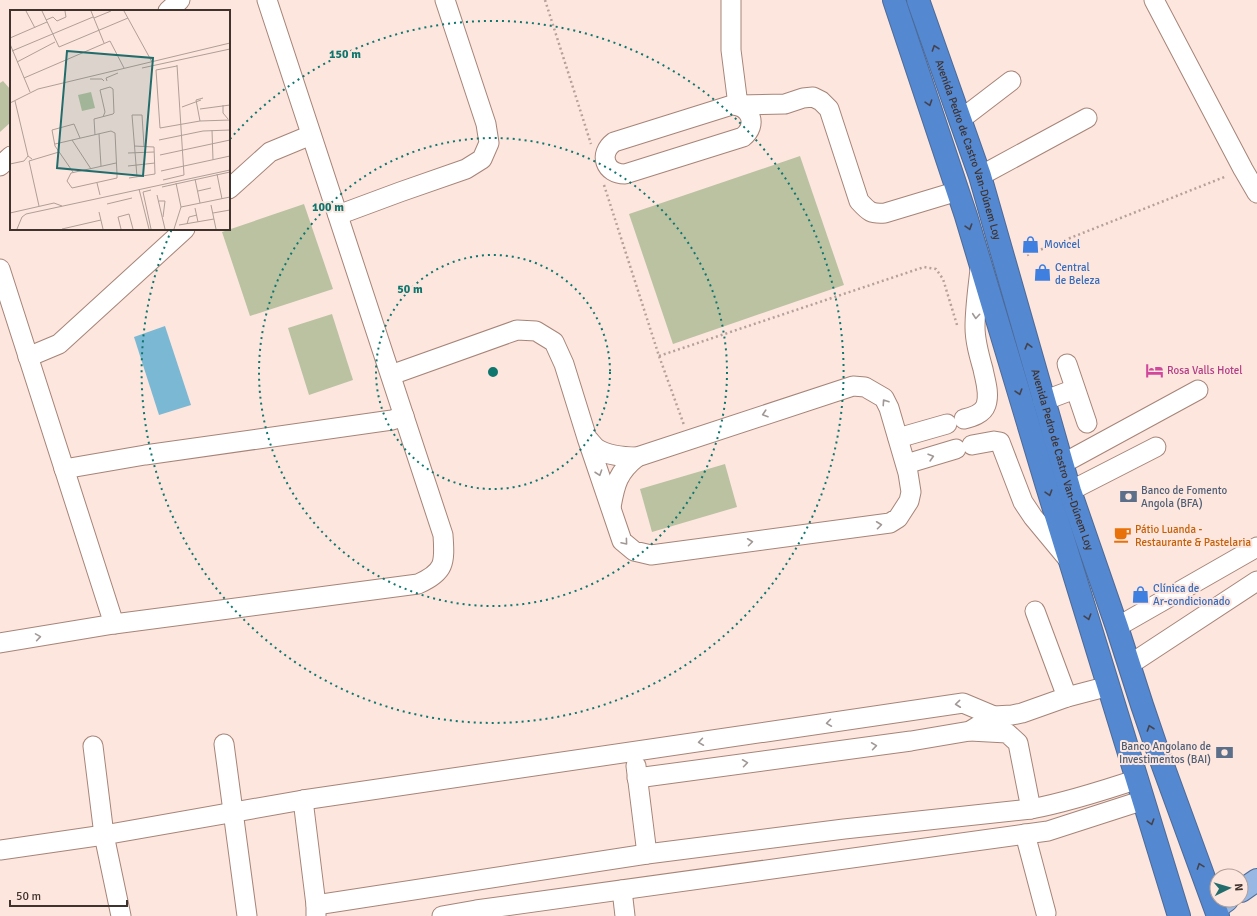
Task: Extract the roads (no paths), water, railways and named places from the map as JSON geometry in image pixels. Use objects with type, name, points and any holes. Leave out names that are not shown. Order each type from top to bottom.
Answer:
[{"type":"highway","name":"Avenida Pedro de Castro Van-Dúnem Loy","points":[[894,0],[981,263],[1046,483],[1179,916]]},
{"type":"highway","name":"Avenida Pedro de Castro Van-Dúnem Loy","points":[[918,0],[980,176],[1043,401],[1070,491],[1158,752],[1209,880]]},
{"type":"street","points":[[0,643],[114,624],[418,584],[431,578],[441,567],[445,554],[443,535],[267,0]]},
{"type":"street","points":[[338,215],[466,170],[482,158],[489,143],[486,124],[445,0]]},
{"type":"street","points":[[731,0],[731,50],[738,105]]},
{"type":"street","points":[[1154,0],[1257,193]]},
{"type":"street","points":[[960,120],[1011,81]]},
{"type":"street","points":[[785,104],[743,137],[625,174],[614,173],[610,170],[605,160],[607,150],[614,142],[732,105],[785,104],[803,98],[813,97],[821,101],[829,109],[859,201],[866,208],[874,213],[886,213],[958,191]]},
{"type":"street","points":[[738,105],[743,107],[750,116],[750,128],[747,133]]},
{"type":"street","points":[[980,176],[1087,118]]},
{"type":"street","points":[[230,188],[270,152],[311,135]]},
{"type":"street","points":[[0,166],[10,157]]},
{"type":"street","points":[[28,357],[59,344],[184,230]]},
{"type":"street","points":[[898,438],[975,416],[986,406],[988,398],[987,388],[977,345],[975,327],[981,263]]},
{"type":"street","points":[[0,269],[114,624]]},
{"type":"street","points":[[391,375],[517,330],[536,331],[554,342],[564,364],[587,438],[622,541],[634,552],[651,555],[890,523],[898,518],[909,501],[911,492],[906,464],[889,408],[884,398],[865,387],[853,386],[637,457],[621,457],[608,453],[596,448],[587,438]]},
{"type":"street","points":[[1067,364],[1087,423]]},
{"type":"street","points":[[1043,401],[1075,389]]},
{"type":"street","points":[[1062,464],[1198,390]]},
{"type":"street","points":[[64,469],[145,455],[392,420],[404,416]]},
{"type":"street","points":[[906,464],[964,448],[994,441],[1000,442],[1023,502],[1033,517],[1071,562]]},
{"type":"street","points":[[1070,491],[1156,447]]},
{"type":"street","points":[[611,507],[614,489],[620,474],[627,465],[637,457]]},
{"type":"street","points":[[1117,627],[1257,547]]},
{"type":"street","points":[[1129,665],[1257,582]]},
{"type":"street","points":[[1035,611],[1067,697]]},
{"type":"street","points":[[0,850],[104,835],[302,800],[964,703],[994,716],[1012,715],[1022,713],[1067,697],[1109,686]]},
{"type":"street","points":[[970,731],[994,716]]},
{"type":"street","points":[[637,778],[896,743],[970,731],[1007,733],[1018,743],[1031,808]]},
{"type":"street","points":[[224,744],[247,916]]},
{"type":"street","points":[[92,746],[104,835],[121,916]]},
{"type":"street","points":[[634,752],[647,854]]},
{"type":"street","points":[[302,800],[316,910],[647,854],[844,829],[1053,805],[1088,796],[1138,779]]},
{"type":"street","points":[[442,916],[476,910],[1048,831],[1144,800]]},
{"type":"street","points":[[1025,834],[1046,913]]},
{"type":"street","points":[[622,890],[625,916]]},
{"type":"water","points":[[165,326],[191,405],[159,415],[134,337]]},
{"type":"place","name":"Movicel","points":[[1031,244]]},
{"type":"place","name":"Central de Beleza","points":[[1042,273]]},
{"type":"place","name":"Rosa Valls Hotel","points":[[1154,370]]},
{"type":"place","name":"Banco de Fomento Angola (BFA)","points":[[1128,496]]},
{"type":"place","name":"Pátio Luanda - Restaurante & Pastelaria","points":[[1122,535]]},
{"type":"place","name":"Clínica de Ar-condicionado","points":[[1140,594]]},
{"type":"place","name":"Banco Angolano de Investimentos (BAI)","points":[[1224,752]]}]
